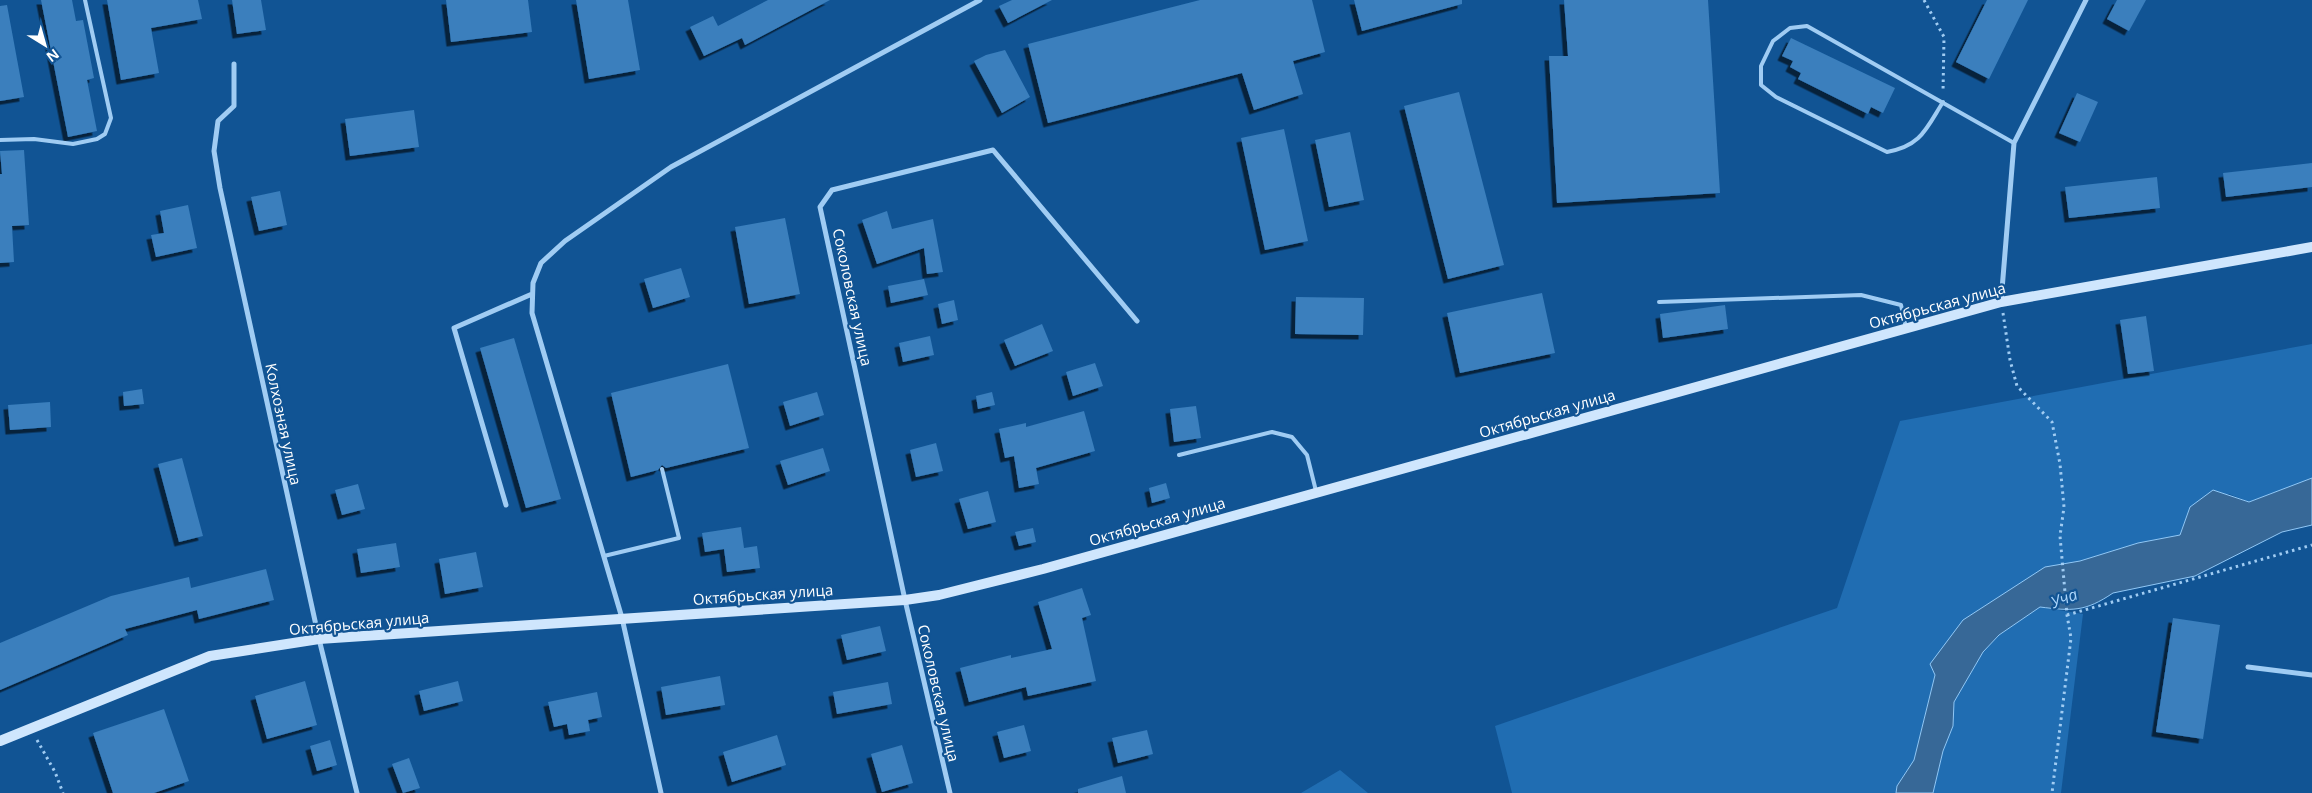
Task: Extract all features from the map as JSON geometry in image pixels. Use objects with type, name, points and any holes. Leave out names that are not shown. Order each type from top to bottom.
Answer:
[{"type":"street","points":[[662,793],[622,618],[532,313],[533,283],[541,263],[565,241],[672,168],[980,0]]},
{"type":"street","points":[[2001,302],[2014,143],[2086,0]]},
{"type":"street","name":"Колхозная улица","points":[[234,64],[234,106],[218,121],[214,151],[220,188],[318,639],[357,793]]},
{"type":"street","name":"Соколовская улица","points":[[950,793],[905,600],[820,207],[832,190],[993,150],[1137,321]]},
{"type":"street","name":"Октябрьская улица","points":[[0,741],[210,656],[318,639],[905,600],[940,595],[1033,571],[2001,302],[2312,247]]},
{"type":"street","points":[[506,505],[454,328],[532,294]]},
{"type":"street","points":[[2248,667],[2312,675]]},
{"type":"lane","points":[[0,140],[34,139],[72,144],[97,139],[105,134],[111,118],[85,0]]},
{"type":"lane","points":[[1942,102],[1923,134],[1904,149],[1887,152],[1776,96],[1761,85],[1761,66],[1773,41],[1790,28],[1807,26],[1942,102],[2014,143]]},
{"type":"lane","points":[[1659,302],[1860,295],[1901,305],[1906,328]]},
{"type":"lane","points":[[1179,455],[1272,432],[1292,437],[1307,455],[1317,492]]},
{"type":"lane","points":[[604,556],[679,538],[662,469]]},
{"type":"path","points":[[1924,0],[1944,37],[1942,102]]},
{"type":"path","points":[[2001,302],[2010,360],[2017,386],[2052,422],[2060,464],[2064,507],[2060,536],[2067,615],[2071,638],[2052,793]]},
{"type":"path","points":[[2067,615],[2312,545]]},
{"type":"path","points":[[31,728],[55,772],[62,793]]},
{"type":"shaded area","points":[[2312,344],[2312,478],[2249,502],[2229,494],[2190,507],[2180,535],[2138,543],[2080,561],[1935,675],[1914,760],[1897,786],[1896,793],[1512,793],[1495,726],[1837,608],[1900,421]]},
{"type":"shaded area","points":[[2040,607],[2083,614],[2061,793],[1933,793],[1943,751],[1953,726],[1954,702],[1983,652],[1999,635]]},
{"type":"shaded area","points":[[1340,770],[1368,793],[1301,793]]},
{"type":"water","name":"Уча","points":[[2312,478],[2312,525],[2282,532],[2195,576],[2113,593],[2094,604],[2078,609],[2040,607],[1999,635],[1983,652],[1954,702],[1953,726],[1943,751],[1933,793],[1896,793],[1897,786],[1914,760],[1935,675],[1930,664],[1963,620],[2045,567],[2080,561],[2138,543],[2180,535],[2190,507],[2213,490],[2249,502]]},
{"type":"building","points":[[41,0],[72,0],[76,21],[83,20],[94,78],[87,80],[97,131],[68,137]]},
{"type":"building","points":[[107,0],[198,0],[202,19],[151,28],[159,73],[121,80]]},
{"type":"building","points":[[232,0],[261,0],[266,30],[237,34]]},
{"type":"building","points":[[446,0],[528,0],[532,32],[451,42]]},
{"type":"building","points":[[576,0],[628,0],[640,70],[589,79]]},
{"type":"building","points":[[768,0],[830,0],[745,45],[742,38],[704,56],[690,27],[713,16],[718,26]]},
{"type":"building","points":[[1012,0],[1052,0],[1008,23],[999,6]]},
{"type":"building","points":[[1200,0],[1312,0],[1325,52],[1293,61],[1303,94],[1254,110],[1242,73],[1048,123],[1028,44]]},
{"type":"building","points":[[1354,0],[1462,0],[1462,4],[1362,31]]},
{"type":"building","points":[[1564,0],[1708,0],[1720,193],[1557,203],[1549,56],[1568,56]]},
{"type":"building","points":[[1987,0],[2028,0],[1989,79],[1956,62]]},
{"type":"building","points":[[2117,0],[2146,0],[2129,31],[2107,19]]},
{"type":"building","points":[[7,5],[24,97],[0,101],[0,6]]},
{"type":"building","points":[[1791,38],[1895,88],[1883,113],[1871,107],[1868,114],[1798,79],[1801,73],[1790,67],[1793,61],[1782,56]]},
{"type":"building","points":[[1005,50],[1030,97],[1002,113],[974,61],[986,55]]},
{"type":"building","points":[[1459,92],[1504,265],[1448,279],[1404,106]]},
{"type":"building","points":[[2077,93],[2098,102],[2080,142],[2059,133]]},
{"type":"building","points":[[414,110],[419,147],[350,156],[345,119]]},
{"type":"building","points":[[1284,129],[1308,241],[1265,250],[1241,138]]},
{"type":"building","points":[[1350,132],[1364,200],[1329,207],[1315,140]]},
{"type":"building","points":[[24,150],[29,225],[12,226],[14,262],[0,263],[0,174],[2,174],[0,151]]},
{"type":"building","points":[[2312,163],[2312,187],[2226,197],[2223,173]]},
{"type":"building","points":[[2157,177],[2160,208],[2069,218],[2065,187]]},
{"type":"building","points":[[280,191],[287,225],[259,231],[251,197]]},
{"type":"building","points":[[188,205],[197,248],[156,257],[151,235],[164,233],[160,211]]},
{"type":"building","points":[[887,211],[892,229],[933,219],[943,272],[927,274],[924,248],[877,264],[862,220]]},
{"type":"building","points":[[785,218],[800,294],[749,304],[735,227]]},
{"type":"building","points":[[681,268],[690,297],[653,308],[644,279]]},
{"type":"building","points":[[924,279],[928,295],[891,303],[888,286]]},
{"type":"building","points":[[1542,293],[1555,353],[1460,373],[1447,313]]},
{"type":"building","points":[[1296,297],[1364,298],[1363,335],[1295,334]]},
{"type":"building","points":[[954,300],[958,320],[942,324],[938,304]]},
{"type":"building","points":[[1725,305],[1728,329],[1663,338],[1660,314]]},
{"type":"building","points":[[2146,316],[2154,371],[2128,374],[2120,320]]},
{"type":"building","points":[[1042,324],[1053,351],[1015,366],[1004,340]]},
{"type":"building","points":[[930,336],[934,355],[903,362],[899,343]]},
{"type":"building","points":[[514,338],[561,499],[526,508],[480,348]]},
{"type":"building","points":[[1095,363],[1103,386],[1073,396],[1066,372]]},
{"type":"building","points":[[728,364],[749,448],[666,468],[662,465],[658,470],[631,477],[611,393]]},
{"type":"building","points":[[142,389],[144,404],[124,406],[123,392]]},
{"type":"building","points":[[817,392],[824,415],[790,426],[783,402]]},
{"type":"building","points":[[992,392],[995,405],[978,409],[976,396]]},
{"type":"building","points":[[50,402],[51,427],[10,430],[8,405]]},
{"type":"building","points":[[1196,406],[1201,438],[1174,442],[1170,409]]},
{"type":"building","points":[[1084,411],[1095,451],[1036,468],[1039,484],[1019,488],[1014,456],[1005,458],[999,429],[1026,423],[1026,427]]},
{"type":"building","points":[[936,443],[943,471],[916,477],[910,450]]},
{"type":"building","points":[[823,448],[830,471],[788,485],[780,461]]},
{"type":"building","points":[[182,458],[203,536],[179,542],[158,464]]},
{"type":"building","points":[[1166,483],[1170,498],[1152,503],[1149,488]]},
{"type":"building","points":[[358,484],[365,509],[342,515],[335,490]]},
{"type":"building","points":[[988,491],[996,522],[968,529],[959,499]]},
{"type":"building","points":[[741,527],[744,548],[757,546],[760,568],[727,572],[724,549],[705,552],[702,533]]},
{"type":"building","points":[[1033,528],[1036,542],[1019,546],[1015,532]]},
{"type":"building","points":[[396,543],[400,567],[361,573],[357,549]]},
{"type":"building","points":[[476,552],[483,587],[445,594],[439,559]]},
{"type":"building","points":[[266,569],[274,600],[199,619],[197,610],[125,629],[128,635],[0,690],[0,643],[111,596],[189,577],[191,588]]},
{"type":"building","points":[[1082,588],[1091,615],[1082,618],[1096,681],[1028,696],[1026,687],[969,702],[960,668],[1011,655],[1011,658],[1052,649],[1038,602]]},
{"type":"building","points":[[2173,618],[2220,625],[2203,739],[2156,732]]},
{"type":"building","points":[[880,626],[886,651],[847,660],[841,635]]},
{"type":"building","points":[[720,676],[725,705],[666,715],[661,687]]},
{"type":"building","points":[[305,681],[317,725],[267,739],[255,696]]},
{"type":"building","points":[[458,681],[463,701],[424,711],[419,691]]},
{"type":"building","points":[[888,682],[892,704],[837,714],[833,692]]},
{"type":"building","points":[[597,692],[602,717],[588,720],[590,731],[569,735],[567,724],[554,727],[548,702]]},
{"type":"building","points":[[164,709],[189,781],[154,793],[113,793],[93,733]]},
{"type":"building","points":[[1024,725],[1031,751],[1004,758],[997,732]]},
{"type":"building","points":[[1147,730],[1153,754],[1118,763],[1112,738]]},
{"type":"building","points":[[777,735],[786,765],[732,782],[723,752]]},
{"type":"building","points":[[330,740],[337,765],[317,771],[310,746]]},
{"type":"building","points":[[902,745],[913,783],[882,792],[871,754]]},
{"type":"building","points":[[409,758],[420,788],[403,793],[392,764]]},
{"type":"building","points":[[1122,776],[1126,793],[1078,793],[1078,789]]}]
